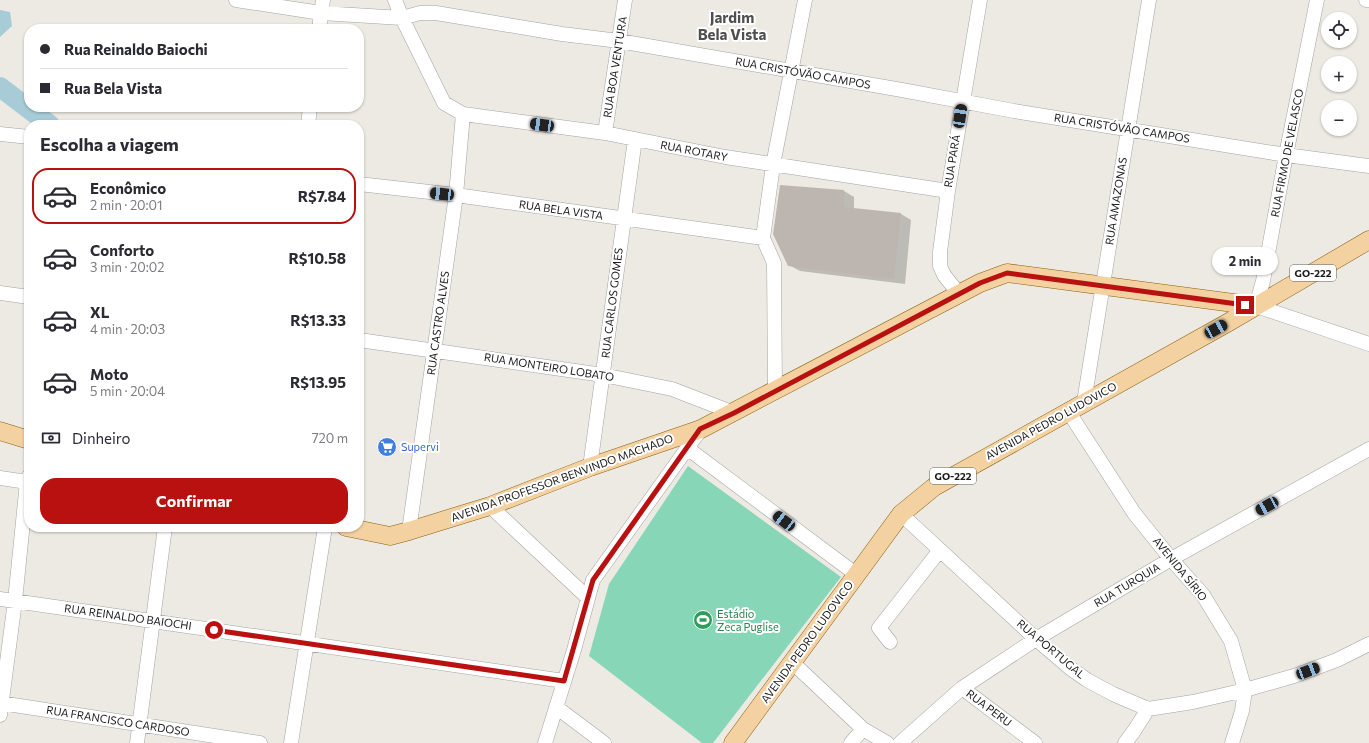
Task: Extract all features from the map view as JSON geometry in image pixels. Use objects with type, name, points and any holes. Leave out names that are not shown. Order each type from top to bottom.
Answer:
[{"type":"main road","name":"AVENIDA PEDRO LUDOVICO","points":[[733,743],[793,663],[900,514],[934,487],[1256,306],[1369,240]]},
{"type":"main road","name":"AVENIDA PROFESSOR BENVINDO MACHADO","points":[[364,531],[390,536],[409,531],[490,506],[590,467],[700,429],[734,413],[980,283],[1007,273],[1103,286]]},
{"type":"main road","points":[[1103,286],[1256,306]]},
{"type":"main road","points":[[0,431],[24,438]]},
{"type":"street","name":"RUA CRISTÓVÃO CAMPOS","points":[[236,0],[275,7],[322,7],[402,18],[420,13],[436,12],[562,34],[619,41],[962,100],[1014,111],[1128,128],[1286,155],[1369,166]]},
{"type":"street","points":[[395,0],[402,18]]},
{"type":"street","name":"RUA BOA VENTURA","points":[[604,133],[625,0]]},
{"type":"street","points":[[775,391],[774,263],[763,238],[773,165],[805,0]]},
{"type":"street","name":"RUA PARÁ","points":[[959,294],[944,275],[940,266],[940,252],[962,100],[980,0]]},
{"type":"street","name":"RUA AMAZONAS","points":[[1084,402],[1149,0]]},
{"type":"street","name":"RUA FIRMO DE VELASCO","points":[[1256,306],[1263,281],[1317,0]]},
{"type":"street","points":[[320,24],[322,7]]},
{"type":"street","name":"RUA ROTARY","points":[[402,18],[444,103],[463,114],[604,133],[725,157],[948,191]]},
{"type":"street","name":"RUA CASTRO ALVES","points":[[409,531],[456,195],[463,114]]},
{"type":"street","points":[[0,134],[24,136]]},
{"type":"street","name":"RUA CARLOS GOMES","points":[[590,467],[635,139]]},
{"type":"street","name":"RUA BELA VISTA","points":[[364,185],[456,195],[763,238]]},
{"type":"street","points":[[0,293],[24,296]]},
{"type":"street","points":[[1256,306],[1369,344]]},
{"type":"street","name":"RUA MONTEIRO LOBATO","points":[[364,341],[603,375],[672,389],[734,413]]},
{"type":"street","name":"AVENIDA SÍRIO","points":[[1068,411],[1134,513],[1171,559],[1203,595],[1231,641],[1244,690],[1242,710],[1232,743]]},
{"type":"street","points":[[545,743],[593,580],[700,429]]},
{"type":"street","points":[[687,448],[857,575]]},
{"type":"street","name":"RUA TURQUIA","points":[[900,743],[962,688],[1036,639],[1171,559],[1369,450]]},
{"type":"street","points":[[0,478],[24,479]]},
{"type":"street","points":[[490,506],[588,598]]},
{"type":"street","name":"RUA PORTUGAL","points":[[900,514],[1036,639],[1070,668],[1087,680],[1113,694],[1148,709]]},
{"type":"street","points":[[0,707],[15,601],[24,517]]},
{"type":"street","points":[[136,743],[164,532]]},
{"type":"street","points":[[291,743],[324,532]]},
{"type":"street","points":[[890,642],[879,628],[940,550]]},
{"type":"street","name":"RUA REINALDO BAIOCHI","points":[[0,599],[564,681]]},
{"type":"street","points":[[1125,743],[1148,709],[1193,702],[1294,676],[1337,660],[1369,644]]},
{"type":"street","points":[[793,663],[863,729],[887,743]]},
{"type":"street","name":"RUA PERU","points":[[962,688],[1035,743]]},
{"type":"street","points":[[556,706],[604,743]]},
{"type":"street","name":"RUA FRANCISCO CARDOSO","points":[[0,707],[139,724],[260,743]]},
{"type":"street","points":[[851,743],[863,729]]},
{"type":"green space","name":"Estádio Zeca Puglise","points":[[688,466],[841,577],[713,743],[702,743],[589,656],[609,584]]},
{"type":"water","points":[[0,10],[10,12],[12,26],[0,37]]},
{"type":"building","points":[[780,185],[844,190],[844,207],[901,213],[894,279],[788,266],[773,234]]},
{"type":"waterway","points":[[0,87],[24,105]]},
{"type":"waterway","points":[[33,112],[43,120]]},
{"type":"place","name":"Supervi","points":[[387,447]]},
{"type":"place","name":"Estádio Zeca Puglise","points":[[703,620]]},
{"type":"district","name":"Jardim Bela Vista","points":[[732,26]]},
{"type":"route","points":[[214,630],[564,681],[593,580],[700,429],[734,413],[980,283],[1007,273],[1245,305]]}]
